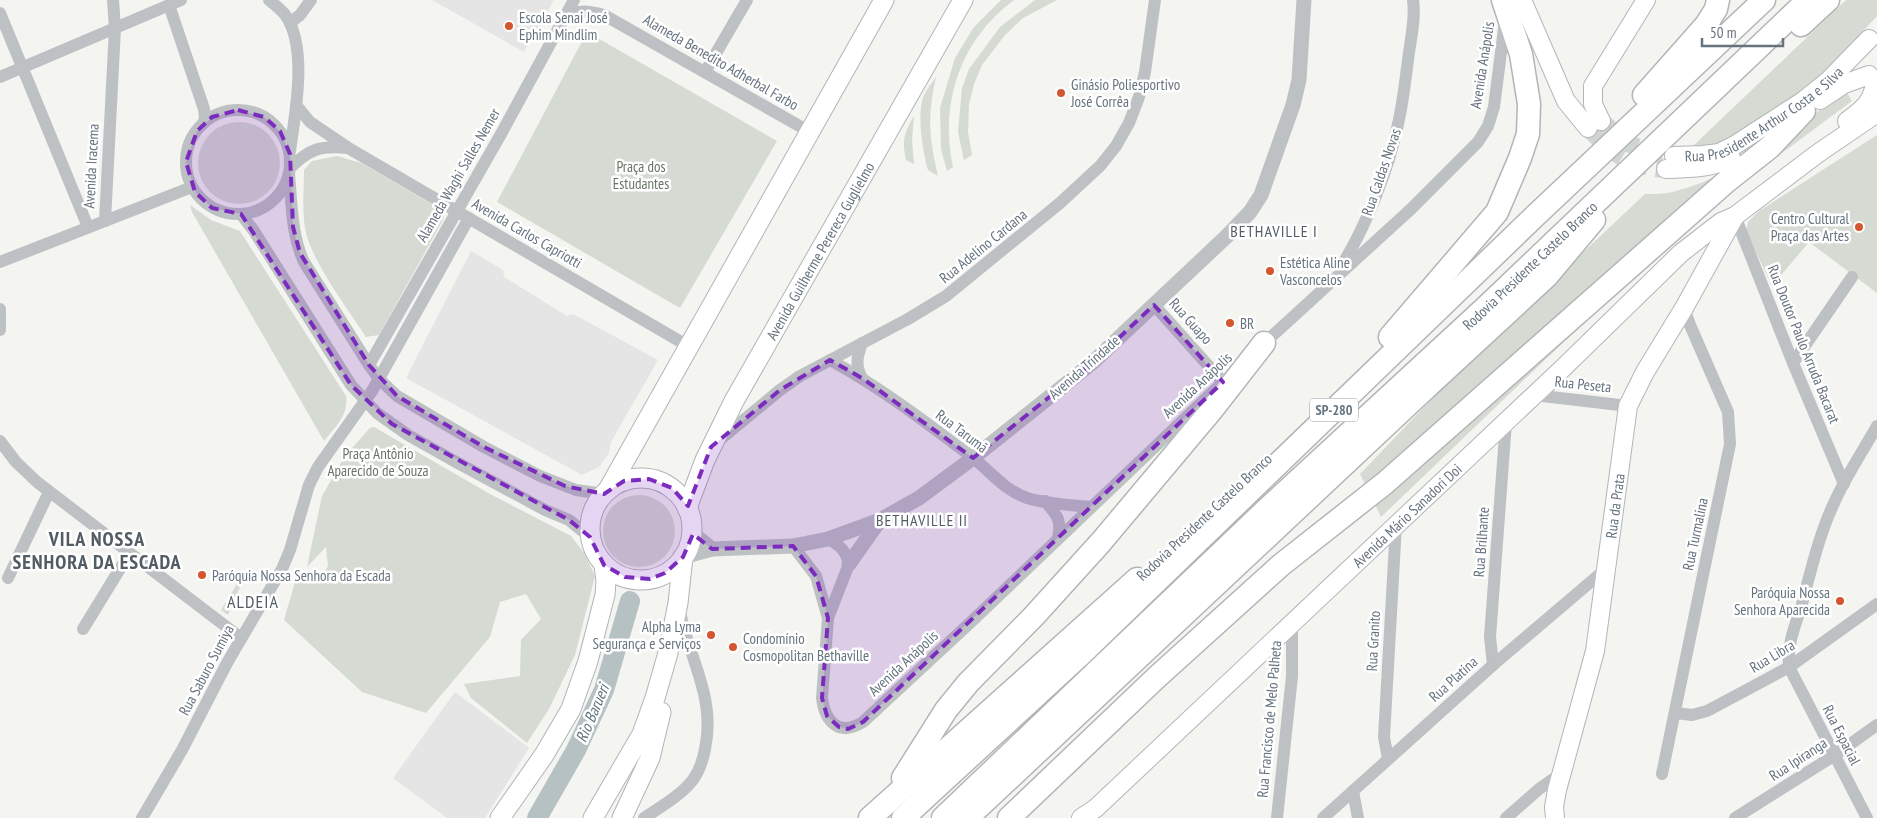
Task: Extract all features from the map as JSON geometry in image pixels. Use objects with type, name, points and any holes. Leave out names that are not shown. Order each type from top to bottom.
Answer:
[{"type":"highway","points":[[1536,215],[1706,25],[1716,9],[1718,0]]},
{"type":"highway","name":"Rodovia Presidente Castelo Branco","points":[[870,818],[890,813],[1078,657],[1536,215],[1764,0]]},
{"type":"highway","name":"Rodovia Presidente Castelo Branco","points":[[943,818],[1304,473],[1486,307],[1708,93],[1808,0]]},
{"type":"highway","points":[[1708,93],[1736,81],[1784,42],[1828,0]]},
{"type":"highway","points":[[1331,413],[1383,346],[1497,212],[1528,134],[1529,104],[1510,4]]},
{"type":"highway","points":[[1009,818],[1157,677],[1281,565],[1385,483],[1719,187],[1770,147],[1804,111]]},
{"type":"highway","name":"Rodovia Presidente Castelo Branco","points":[[966,818],[1547,276],[1665,135]]},
{"type":"highway","name":"Rodovia Presidente Castelo Branco","points":[[890,813],[1183,538],[1383,346],[1536,215]]},
{"type":"highway","points":[[890,813],[946,710],[968,683],[1034,616],[1101,542],[1211,411],[1264,344]]},
{"type":"highway","name":"Rodovia Presidente Castelo Branco","points":[[1304,473],[1428,386]]},
{"type":"main road","points":[[683,557],[672,569],[650,579],[642,580],[625,577],[610,570],[596,554],[590,536],[593,510],[606,492],[884,0]]},
{"type":"main road","name":"Avenida Guilherme Perereca Guglielmo","points":[[687,508],[699,473],[734,402],[963,0]]},
{"type":"main road","points":[[1510,4],[1566,101],[1595,124],[1593,86],[1646,0]]},
{"type":"main road","name":"Rua Presidente Arthur Costa e Silva","points":[[1873,35],[1863,60],[1874,81],[1844,84],[1737,156],[1719,165],[1704,168],[1670,162],[1719,153],[1735,145],[1803,101],[1828,82],[1873,35]]},
{"type":"main road","points":[[1816,154],[1834,131],[1869,102],[1873,94],[1874,81]]},
{"type":"main road","points":[[1735,216],[1816,154],[1877,113]]},
{"type":"main road","name":"Avenida Mário Sanadori Doi","points":[[1081,818],[1096,808],[1506,422],[1682,253],[1721,222],[1735,216]]},
{"type":"main road","name":"Rua da Prata","points":[[1555,818],[1554,807],[1557,790],[1595,651],[1628,406],[1645,372],[1684,308],[1735,216]]},
{"type":"main road","points":[[1682,253],[1699,256],[1706,268]]},
{"type":"main road","points":[[606,492],[627,480],[649,478],[661,482],[672,488],[681,497],[687,508],[691,523],[689,544],[683,557],[676,611],[673,660],[650,758],[622,818]]},
{"type":"main road","points":[[500,818],[544,755],[571,709],[588,661],[605,595],[604,565]]},
{"type":"main road","points":[[593,818],[642,734],[662,676],[676,611]]},
{"type":"street","name":"Avenida Iracema","points":[[0,262],[105,221],[115,28],[114,0]]},
{"type":"street","points":[[0,76],[181,0]]},
{"type":"street","points":[[269,0],[280,9],[290,23],[298,58],[296,105],[289,171],[293,227],[300,253],[369,365],[379,379],[397,396],[484,447],[540,476],[576,490],[606,492]]},
{"type":"street","points":[[290,23],[300,16],[310,0]]},
{"type":"street","name":"Alameda Waghi Salles Nemer","points":[[369,365],[501,134],[574,0]]},
{"type":"street","points":[[596,0],[598,8],[604,14]]},
{"type":"street","points":[[705,72],[747,0]]},
{"type":"street","name":"Rua Adelino Cardana","points":[[711,447],[780,390],[800,376],[862,344],[946,296],[1060,203],[1100,166],[1116,146],[1129,124],[1139,97],[1145,72],[1155,0]]},
{"type":"street","points":[[1303,22],[1304,0]]},
{"type":"street","points":[[1303,22],[1308,0]]},
{"type":"street","name":"Rua Caldas Novas","points":[[1335,278],[1355,244],[1389,159],[1398,124],[1409,51],[1413,0]]},
{"type":"street","name":"Avenida Anápolis","points":[[828,618],[822,698],[824,709],[833,724],[848,729],[863,722],[971,622],[1223,382],[1410,209],[1478,142],[1488,126],[1494,107],[1510,4]]},
{"type":"street","points":[[168,5],[204,109],[205,119],[203,124]]},
{"type":"street","name":"Alameda Benedito Adherbal Farbo","points":[[562,23],[570,15],[578,12],[586,11],[604,14],[810,132]]},
{"type":"street","points":[[0,13],[88,227]]},
{"type":"street","name":"Avenida Trindade","points":[[683,557],[712,549],[793,546],[828,539],[880,520],[919,498],[974,458],[1092,363],[1244,218],[1261,195],[1293,105],[1299,80],[1303,22]]},
{"type":"street","name":"Avenida Carlos Capriotti","points":[[296,105],[310,122],[350,149],[688,346]]},
{"type":"street","points":[[289,171],[283,188],[271,203],[258,210],[242,214],[224,212],[212,208],[198,196],[192,186],[186,167],[187,152],[191,139],[203,124],[212,117],[227,111],[254,112],[264,116],[277,127],[286,140],[290,154]]},
{"type":"street","name":"Avenida Carlos Capriotti","points":[[289,171],[307,153],[320,148],[350,149]]},
{"type":"street","points":[[105,221],[192,186]]},
{"type":"street","points":[[242,214],[351,385],[365,402],[408,435],[545,510],[569,520],[590,536]]},
{"type":"street","name":"Rua Doutor Paulo Arruda Bacarat","points":[[1735,216],[1793,364],[1844,484]]},
{"type":"street","name":"Alameda Waghi Salles Nemer","points":[[365,402],[469,218]]},
{"type":"street","points":[[1793,364],[1852,277]]},
{"type":"street","name":"Rua Guapo","points":[[1154,305],[1223,382]]},
{"type":"street","name":"Rua Turmalina","points":[[1662,774],[1730,444],[1728,412],[1684,308]]},
{"type":"street","points":[[0,309],[0,328]]},
{"type":"street","points":[[862,344],[856,361],[862,378]]},
{"type":"street","name":"Rua Tarumã","points":[[830,360],[862,378],[974,458],[1010,490],[1026,498],[1045,502],[1091,507]]},
{"type":"street","name":"Rua Peseta","points":[[1534,395],[1628,406]]},
{"type":"street","name":"Rua Saburo Sumiya","points":[[142,818],[182,750],[241,638],[282,570],[309,485],[318,467],[365,402]]},
{"type":"street","name":"Rua Brilhante","points":[[1492,665],[1490,637],[1506,422]]},
{"type":"street","points":[[1789,667],[1789,646],[1793,629],[1820,539],[1834,502],[1877,426]]},
{"type":"street","points":[[0,442],[16,462],[49,492],[241,638]]},
{"type":"street","points":[[8,578],[49,492]]},
{"type":"street","points":[[1045,502],[1056,514],[1060,526],[1058,538]]},
{"type":"street","points":[[828,618],[849,564],[880,520]]},
{"type":"street","name":"Rua Granito","points":[[1388,759],[1384,737],[1396,525]]},
{"type":"street","points":[[691,532],[712,549]]},
{"type":"street","points":[[828,539],[841,546],[849,564]]},
{"type":"street","points":[[793,546],[816,576],[828,618]]},
{"type":"street","points":[[83,629],[129,554]]},
{"type":"street","name":"Rua Platina","points":[[1323,818],[1492,665],[1607,568]]},
{"type":"street","name":"Rua Libra","points":[[1676,713],[1692,715],[1707,711],[1789,667],[1877,604]]},
{"type":"street","points":[[644,818],[673,798],[692,780],[703,760],[708,736],[709,718],[706,700],[676,611]]},
{"type":"street","name":"Rua Francisco de Melo Palheta","points":[[1276,818],[1292,676],[1292,623]]},
{"type":"street","name":"Rua Espacial","points":[[1789,667],[1867,818]]},
{"type":"street","name":"Rua Ipiranga","points":[[1735,818],[1834,755],[1877,725]]},
{"type":"street","points":[[1506,818],[1539,789],[1562,773]]},
{"type":"street","points":[[1353,791],[1358,818]]},
{"type":"highlighted area","points":[[238,110],[264,117],[280,131],[290,154],[293,227],[300,253],[369,365],[397,396],[484,447],[565,486],[604,494],[624,481],[649,479],[672,488],[688,506],[711,447],[780,390],[830,360],[862,378],[973,458],[1092,363],[1154,305],[1223,382],[863,722],[848,729],[839,727],[827,716],[822,698],[828,618],[816,576],[793,546],[712,549],[693,534],[683,557],[665,573],[650,579],[625,577],[604,565],[590,537],[569,520],[392,424],[351,385],[241,214],[212,208],[195,192],[186,162],[197,131],[212,117]]},
{"type":"shaded area","name":"Escola Senai José Ephim Mindlim","points":[[432,0],[554,0],[524,52]]},
{"type":"shaded area","points":[[471,251],[503,270],[504,277],[567,316],[573,314],[658,360],[611,442],[609,453],[599,467],[582,475],[406,378]]},
{"type":"shaded area","points":[[455,692],[529,748],[485,818],[447,818],[393,778]]},
{"type":"green space","points":[[1001,0],[1014,0],[980,33],[958,74],[952,96],[949,119],[949,143],[953,167],[947,171],[941,149],[940,108],[955,58],[974,27]]},
{"type":"green space","points":[[1035,0],[1057,0],[1023,18],[1005,35],[982,65],[974,84],[969,105],[968,132],[972,155],[964,160],[958,132],[962,88],[969,69],[1000,27]]},
{"type":"green space","points":[[1846,0],[1877,0],[1877,16],[1826,71],[1789,103],[1720,148],[1697,149],[1693,146]]},
{"type":"green space","name":"Praça dos Estudantes","points":[[587,32],[777,141],[680,308],[497,202]]},
{"type":"green space","points":[[936,77],[931,104],[930,126],[938,176],[928,170],[921,124],[923,98]]},
{"type":"green space","points":[[1846,91],[1852,101],[1689,222],[1381,517],[1360,474],[1471,358],[1645,194],[1668,193],[1692,186],[1739,165]]},
{"type":"green space","points":[[914,116],[912,140],[914,164],[906,160],[904,142],[906,132]]},
{"type":"green space","points":[[239,122],[255,125],[268,134],[277,147],[280,163],[277,179],[268,192],[255,201],[239,204],[223,201],[210,192],[201,179],[198,163],[201,147],[210,134],[223,125]]},
{"type":"green space","points":[[1877,135],[1877,293],[1809,242],[1772,286],[1746,231],[1748,222],[1759,211]]},
{"type":"green space","points":[[337,156],[361,163],[442,210],[444,218],[379,335],[366,337],[322,269],[308,240],[305,228],[303,207],[304,170],[312,161]]},
{"type":"green space","points":[[190,205],[211,220],[240,231],[346,396],[343,415],[337,426],[324,441],[192,212]]},
{"type":"green space","name":"Praça Antônio Aparecido de Souza","points":[[374,427],[490,494],[571,536],[584,553],[595,576],[575,655],[549,709],[527,743],[471,698],[464,684],[520,676],[521,640],[541,619],[526,594],[500,602],[490,637],[426,713],[362,692],[284,620],[298,572],[322,578],[328,566],[326,547],[307,567],[322,496],[345,456],[370,428]]},
{"type":"green space","points":[[639,495],[659,501],[669,511],[675,531],[669,551],[659,561],[639,567],[619,561],[609,551],[603,531],[609,511],[619,501]]},
{"type":"green space","points":[[237,584],[240,587],[228,615],[221,610]]},
{"type":"waterway","name":"Rio Barueri","points":[[537,818],[576,750],[604,690],[630,601]]},
{"type":"tunnel","points":[[1601,121],[1618,136],[1634,146],[1651,152],[1674,156]]},
{"type":"tunnel","points":[[1588,128],[1614,152],[1631,162],[1666,169]]},
{"type":"place","name":"Escola Senai José Ephim Mindlim","points":[[509,26]]},
{"type":"place","name":"Ginásio Poliesportivo José Corrêa","points":[[1061,93]]},
{"type":"place","name":"Centro Cultural Praça das Artes","points":[[1859,227]]},
{"type":"place","name":"Estética Aline Vasconcelos","points":[[1270,271]]},
{"type":"place","name":"BR","points":[[1230,323]]},
{"type":"place","name":"Paróquia Nossa Senhora da Escada","points":[[202,575]]},
{"type":"place","name":"Paróquia Nossa Senhora Aparecida","points":[[1840,601]]},
{"type":"place","name":"Alpha Lyma Segurança e Serviços","points":[[711,635]]},
{"type":"place","name":"Condomínio Cosmopolitan Bethaville","points":[[733,647]]},
{"type":"district","name":"BETHAVILLE I","points":[[1274,231]]},
{"type":"district","name":"BETHAVILLE II","points":[[922,520]]},
{"type":"district","name":"VILA NOSSA SENHORA DA ESCADA","points":[[97,550]]},
{"type":"district","name":"ALDEIA","points":[[253,601]]}]
